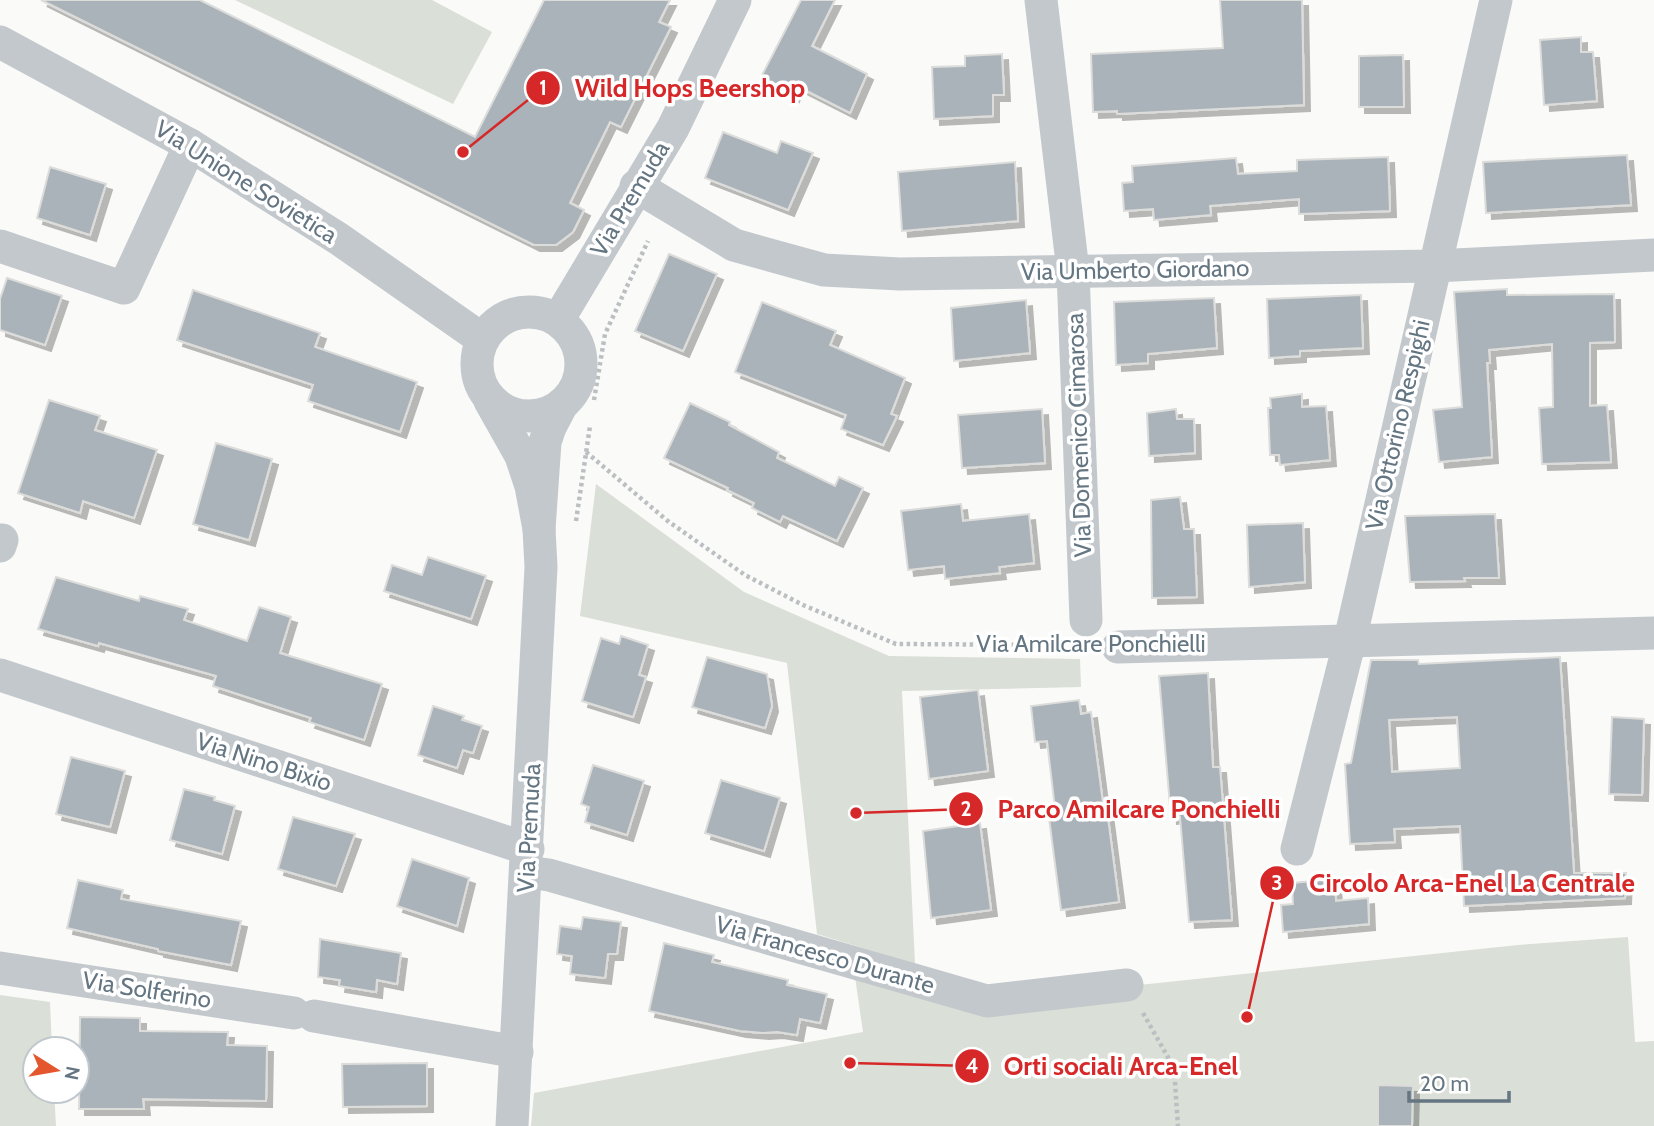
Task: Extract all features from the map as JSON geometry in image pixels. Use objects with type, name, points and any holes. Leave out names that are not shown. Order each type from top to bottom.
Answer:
[{"type":"street","name":"Via Premuda","points":[[512,1126],[527,860],[545,442],[550,427],[577,409],[574,391],[580,376],[581,360],[578,344],[570,331],[558,320],[673,128],[735,0]]},
{"type":"street","name":"Via Domenico Cimarosa","points":[[1041,0],[1073,271],[1086,620]]},
{"type":"street","name":"Via Ottorino Respighi","points":[[1297,849],[1350,640],[1496,0]]},
{"type":"street","name":"Via Unione Sovietica","points":[[0,42],[190,145],[339,239],[482,339]]},
{"type":"street","points":[[0,246],[124,288],[190,145]]},
{"type":"street","name":"Via Umberto Giordano","points":[[636,186],[734,245],[824,270],[900,274],[1434,266],[1654,255]]},
{"type":"street","points":[[482,339],[493,326],[508,316],[525,312],[542,313],[558,320]]},
{"type":"street","name":"Via Premuda","points":[[482,339],[477,355],[481,387],[521,456],[531,486],[540,529]]},
{"type":"street","points":[[491,401],[503,411],[519,416],[535,417],[577,409]]},
{"type":"street","name":"Via Amilcare Ponchielli","points":[[1118,647],[1654,633]]},
{"type":"street","name":"Via Nino Bixio","points":[[0,675],[527,860]]},
{"type":"street","name":"Via Francesco Durante","points":[[527,860],[549,875],[987,1001],[1127,985]]},
{"type":"street","name":"Via Solferino","points":[[0,968],[304,1014],[517,1052]]},
{"type":"path","points":[[577,409],[605,334],[664,203]]},
{"type":"path","points":[[574,533],[590,425]]},
{"type":"path","name":"Via Amilcare Ponchielli","points":[[586,451],[669,522],[745,575],[803,605],[896,644],[1118,647]]},
{"type":"path","points":[[1127,985],[1174,1068],[1178,1126]]},
{"type":"shaded area","points":[[235,0],[432,0],[492,32],[453,104]]},
{"type":"shaded area","points":[[596,484],[744,592],[889,656],[1080,659],[1081,687],[902,691],[915,964],[817,934],[787,663],[580,616]]},
{"type":"shaded area","points":[[1628,937],[1635,1042],[1654,1041],[1654,1126],[531,1126],[534,1093],[863,1032],[853,963],[987,1001],[1518,945]]},
{"type":"shaded area","points":[[0,995],[50,1002],[51,1035],[21,1035],[21,1105],[55,1105],[56,1126],[0,1126]]},
{"type":"building","points":[[41,0],[200,0],[475,137],[544,0],[670,0],[659,22],[671,27],[621,127],[610,122],[570,203],[584,210],[573,232],[556,245],[534,245]]},
{"type":"building","points":[[801,0],[835,0],[812,46],[867,74],[850,113],[797,86],[793,96],[760,79]]},
{"type":"building","points":[[1220,0],[1302,0],[1304,105],[1117,114],[1117,111],[1093,112],[1091,54],[1223,48]]},
{"type":"building","points":[[1581,37],[1581,52],[1593,52],[1597,101],[1544,105],[1540,40]]},
{"type":"building","points":[[1002,54],[1004,95],[993,95],[993,116],[934,119],[932,67],[965,66],[965,56]]},
{"type":"building","points":[[1403,55],[1404,107],[1359,107],[1359,56]]},
{"type":"building","points":[[723,132],[777,153],[781,141],[813,153],[788,210],[705,178]]},
{"type":"building","points":[[1627,155],[1631,205],[1486,213],[1483,162]]},
{"type":"building","points":[[1388,157],[1390,211],[1299,214],[1299,199],[1210,206],[1211,215],[1154,220],[1153,209],[1124,211],[1122,183],[1133,182],[1132,166],[1236,158],[1238,174],[1297,171],[1297,160]]},
{"type":"building","points":[[1015,162],[1018,221],[902,231],[898,172]]},
{"type":"building","points":[[50,167],[106,184],[90,235],[37,218]]},
{"type":"building","points":[[669,254],[717,274],[683,351],[635,331]]},
{"type":"building","points":[[7,278],[62,296],[45,345],[0,330],[0,299]]},
{"type":"building","points":[[1507,289],[1507,295],[1614,294],[1615,342],[1590,343],[1590,406],[1607,405],[1611,462],[1542,464],[1539,408],[1553,407],[1552,344],[1489,350],[1490,363],[1487,363],[1492,457],[1439,462],[1433,410],[1462,407],[1454,292]]},
{"type":"building","points":[[193,290],[320,333],[315,347],[417,382],[400,432],[308,401],[313,385],[177,340]]},
{"type":"building","points":[[1361,295],[1363,348],[1300,351],[1300,356],[1269,358],[1267,299]]},
{"type":"building","points":[[1214,298],[1217,348],[1148,354],[1148,363],[1116,365],[1114,302]]},
{"type":"building","points":[[1026,300],[1030,353],[954,361],[951,308]]},
{"type":"building","points":[[762,302],[836,331],[830,345],[905,378],[891,414],[897,416],[883,445],[841,429],[846,415],[735,372]]},
{"type":"building","points":[[1302,394],[1302,407],[1326,406],[1330,460],[1280,465],[1279,455],[1270,455],[1270,398]]},
{"type":"building","points":[[49,400],[100,416],[95,430],[157,450],[134,518],[83,501],[80,513],[18,493]]},
{"type":"building","points":[[690,403],[730,422],[729,425],[779,452],[777,458],[835,486],[839,477],[863,488],[837,541],[783,516],[780,522],[752,508],[754,503],[727,490],[728,488],[664,458]]},
{"type":"building","points":[[1042,409],[1045,463],[962,468],[958,415]]},
{"type":"building","points":[[1176,409],[1177,419],[1194,419],[1195,453],[1149,456],[1147,413]]},
{"type":"building","points":[[216,443],[272,459],[249,540],[193,524]]},
{"type":"building","points":[[1180,497],[1184,529],[1194,529],[1197,597],[1152,598],[1151,500]]},
{"type":"building","points":[[961,504],[963,521],[1029,514],[1034,563],[999,567],[1000,573],[945,579],[944,566],[908,570],[901,511]]},
{"type":"building","points":[[1495,514],[1499,578],[1410,582],[1405,516]]},
{"type":"building","points":[[1303,523],[1305,582],[1249,587],[1247,525]]},
{"type":"building","points":[[428,557],[486,576],[471,619],[384,591],[392,565],[422,575]]},
{"type":"building","points":[[56,577],[139,601],[140,596],[188,609],[184,620],[247,641],[259,607],[291,617],[280,653],[382,684],[364,740],[309,722],[311,718],[213,686],[216,676],[38,629]]},
{"type":"building","points":[[621,636],[648,645],[639,675],[646,677],[633,717],[582,701],[601,638],[619,644]]},
{"type":"building","points":[[707,657],[767,674],[772,706],[765,728],[692,707]]},
{"type":"building","points":[[1560,657],[1574,873],[1626,873],[1625,898],[1464,906],[1460,826],[1394,829],[1395,842],[1350,844],[1345,764],[1351,763],[1371,660],[1418,660],[1419,664]],"holes":[[[1457,717],[1460,768],[1392,772],[1389,720]]]},
{"type":"building","points":[[1208,673],[1213,767],[1220,767],[1232,920],[1189,922],[1180,817],[1171,818],[1159,676]]},
{"type":"building","points":[[978,690],[988,771],[929,779],[920,697]]},
{"type":"building","points":[[1079,700],[1081,714],[1091,712],[1119,902],[1061,910],[1049,818],[1056,817],[1047,741],[1035,742],[1031,706]]},
{"type":"building","points":[[433,706],[464,716],[462,720],[482,726],[473,753],[463,750],[457,768],[418,755]]},
{"type":"building","points":[[1612,717],[1644,719],[1642,795],[1609,794]]},
{"type":"building","points":[[71,757],[125,771],[110,827],[56,814]]},
{"type":"building","points":[[593,765],[644,781],[627,835],[585,822],[589,807],[581,804]]},
{"type":"building","points":[[721,780],[780,798],[764,851],[705,833]]},
{"type":"building","points":[[184,789],[215,797],[214,800],[235,806],[222,854],[170,840]]},
{"type":"building","points":[[293,817],[355,834],[336,886],[278,869]]},
{"type":"building","points":[[980,823],[991,910],[931,918],[923,831]]},
{"type":"building","points":[[412,859],[469,878],[457,926],[397,906]]},
{"type":"building","points":[[1335,879],[1336,901],[1368,898],[1369,924],[1283,932],[1281,905],[1293,904],[1292,883]]},
{"type":"building","points":[[78,880],[123,890],[121,899],[241,921],[231,965],[158,951],[67,928]]},
{"type":"building","points":[[583,917],[621,922],[617,954],[608,954],[605,978],[570,974],[572,956],[557,954],[560,926],[581,929]]},
{"type":"building","points":[[320,939],[401,953],[397,984],[377,980],[376,992],[339,986],[340,980],[318,977]]},
{"type":"building","points":[[664,943],[714,955],[712,962],[788,980],[787,985],[827,994],[820,1023],[800,1019],[797,1035],[763,1033],[740,1031],[649,1011]]},
{"type":"building","points":[[80,1017],[140,1018],[140,1031],[228,1032],[227,1045],[267,1046],[266,1101],[143,1099],[144,1109],[79,1109],[79,1105],[91,1105],[91,1035],[80,1035]]},
{"type":"building","points":[[427,1063],[427,1106],[343,1107],[342,1064]]},
{"type":"building","points":[[1378,1085],[1413,1086],[1412,1126],[1378,1126]]},
{"type":"place","name":"Wild Hops Beershop","points":[[463,152]]},
{"type":"place","name":"Parco Amilcare Ponchielli","points":[[856,813]]},
{"type":"place","name":"Circolo Arca-Enel La Centrale","points":[[1247,1017]]},
{"type":"place","name":"Orti sociali Arca-Enel","points":[[850,1063]]}]
